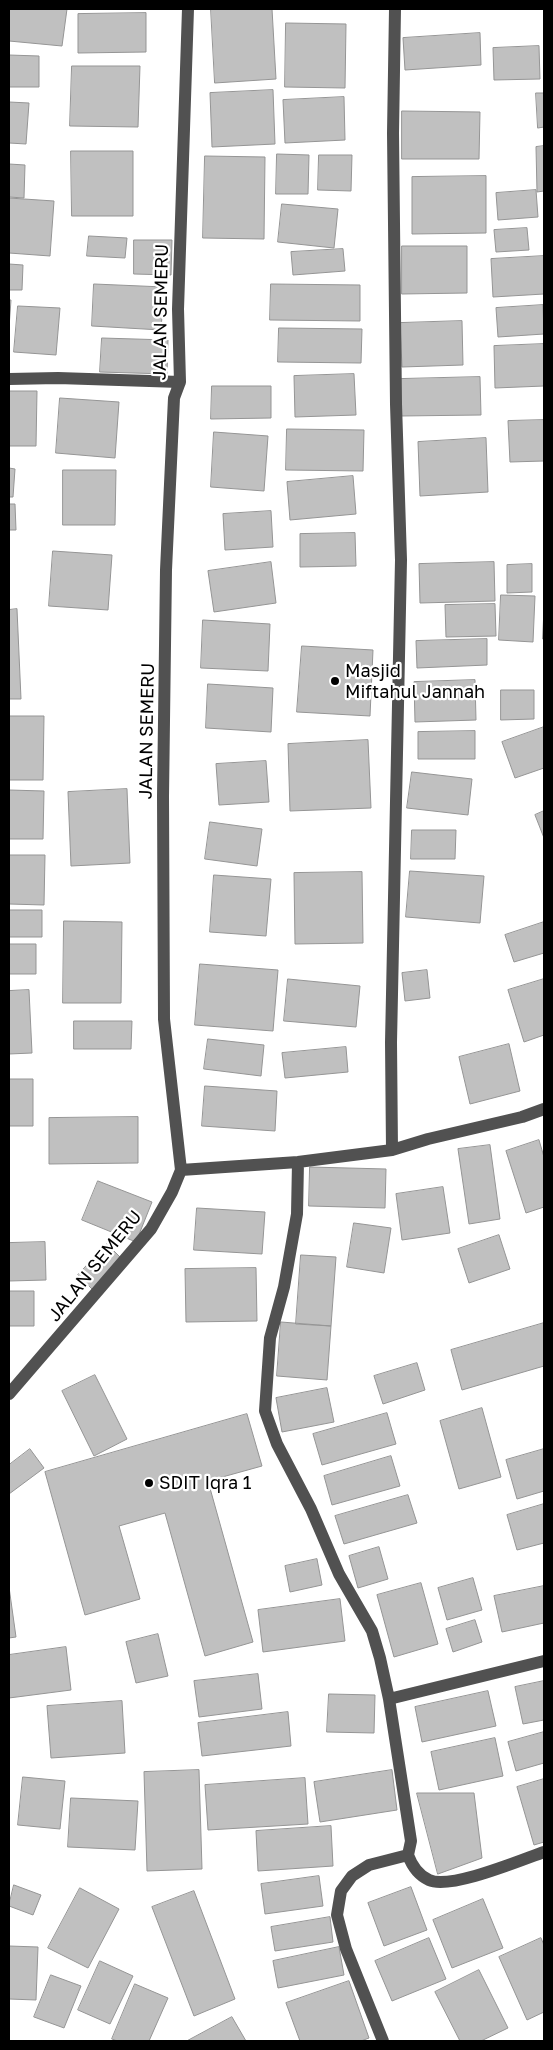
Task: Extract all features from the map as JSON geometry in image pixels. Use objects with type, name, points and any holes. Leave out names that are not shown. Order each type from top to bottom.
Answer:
[{"type":"street","name":"JALAN SEMERU","points":[[9,1394],[151,1229],[172,1192],[181,1170],[164,1019],[163,835],[166,570],[174,398],[180,382],[178,309],[188,9]]},
{"type":"street","points":[[392,1150],[391,1033],[401,560],[396,404],[392,133],[396,9]]},
{"type":"street","points":[[9,379],[58,378],[180,382]]},
{"type":"street","points":[[181,1170],[298,1162],[392,1150],[428,1139],[522,1117],[544,1108]]},
{"type":"street","points":[[298,1162],[297,1214],[284,1287],[270,1338],[265,1411],[277,1444],[311,1509],[340,1574],[372,1631],[389,1699],[411,1841],[408,1855],[412,1866],[421,1875],[442,1883],[459,1880],[544,1852]]},
{"type":"street","points":[[389,1699],[544,1661]]},
{"type":"street","points":[[383,2041],[346,1949],[337,1915],[341,1891],[352,1876],[369,1865],[408,1855]]},
{"type":"building","points":[[9,9],[67,9],[62,46],[9,41]]},
{"type":"building","points":[[211,9],[272,9],[276,79],[215,83]]},
{"type":"building","points":[[146,13],[146,52],[78,53],[78,14]]},
{"type":"building","points":[[286,23],[346,24],[345,88],[285,87]]},
{"type":"building","points":[[480,33],[481,65],[405,70],[403,38]]},
{"type":"building","points":[[539,46],[540,79],[494,80],[493,48]]},
{"type":"building","points":[[9,55],[39,56],[39,87],[9,87]]},
{"type":"building","points":[[72,66],[140,66],[138,127],[70,126]]},
{"type":"building","points":[[273,90],[275,144],[212,147],[210,93]]},
{"type":"building","points":[[536,93],[544,93],[544,127],[538,128]]},
{"type":"building","points":[[344,97],[345,140],[285,143],[283,100]]},
{"type":"building","points":[[9,102],[29,103],[26,144],[9,143]]},
{"type":"building","points":[[402,111],[480,112],[479,159],[402,159]]},
{"type":"building","points":[[544,146],[544,191],[537,192],[536,147]]},
{"type":"building","points":[[71,151],[133,151],[133,216],[72,216]]},
{"type":"building","points":[[277,154],[309,155],[308,194],[276,194]]},
{"type":"building","points":[[319,155],[352,155],[351,191],[318,190]]},
{"type":"building","points":[[205,156],[265,157],[264,239],[203,238]]},
{"type":"building","points":[[9,164],[25,165],[24,198],[9,197]]},
{"type":"building","points":[[486,176],[486,233],[412,234],[412,177]]},
{"type":"building","points":[[536,190],[538,217],[498,220],[496,193]]},
{"type":"building","points":[[9,198],[54,201],[50,256],[9,253]]},
{"type":"building","points":[[282,204],[338,209],[334,248],[278,242]]},
{"type":"building","points":[[527,228],[529,250],[496,252],[494,230]]},
{"type":"building","points":[[89,236],[127,238],[125,258],[87,256]]},
{"type":"building","points":[[134,240],[172,240],[171,275],[134,274]]},
{"type":"building","points":[[402,246],[467,246],[467,293],[402,294]]},
{"type":"building","points":[[343,249],[345,271],[293,275],[291,252]]},
{"type":"building","points":[[544,256],[544,294],[493,297],[491,259]]},
{"type":"building","points":[[9,264],[23,265],[22,290],[9,290]]},
{"type":"building","points":[[94,284],[164,287],[161,330],[92,326]]},
{"type":"building","points":[[271,284],[360,285],[360,321],[270,320]]},
{"type":"building","points":[[9,300],[11,300],[9,328]]},
{"type":"building","points":[[543,305],[544,334],[498,337],[496,308]]},
{"type":"building","points":[[18,306],[60,308],[56,355],[14,352]]},
{"type":"building","points":[[462,321],[463,365],[402,367],[400,323]]},
{"type":"building","points":[[279,328],[362,329],[361,363],[278,362]]},
{"type":"building","points":[[102,338],[168,340],[167,374],[100,372]]},
{"type":"building","points":[[544,344],[544,386],[495,388],[494,346]]},
{"type":"building","points":[[354,374],[356,415],[295,417],[294,376]]},
{"type":"building","points":[[480,377],[481,415],[401,416],[400,379]]},
{"type":"building","points":[[212,386],[271,386],[271,418],[211,419]]},
{"type":"building","points":[[9,391],[37,391],[36,446],[9,446]]},
{"type":"building","points":[[60,398],[119,402],[115,458],[56,453]]},
{"type":"building","points":[[544,420],[544,461],[510,462],[508,421]]},
{"type":"building","points":[[287,429],[364,430],[363,471],[286,470]]},
{"type":"building","points":[[214,432],[268,436],[264,491],[211,487]]},
{"type":"building","points":[[486,438],[488,492],[420,496],[418,442]]},
{"type":"building","points":[[9,468],[15,469],[13,497],[9,497]]},
{"type":"building","points":[[63,470],[116,470],[115,525],[63,525]]},
{"type":"building","points":[[353,476],[356,514],[290,520],[287,482]]},
{"type":"building","points":[[9,504],[15,504],[16,530],[9,530]]},
{"type":"building","points":[[271,511],[273,547],[225,550],[223,514]]},
{"type":"building","points":[[355,533],[356,566],[300,567],[300,534]]},
{"type":"building","points":[[53,551],[112,555],[108,610],[49,606]]},
{"type":"building","points":[[271,562],[276,603],[214,612],[208,571]]},
{"type":"building","points":[[494,562],[495,601],[420,603],[419,564]]},
{"type":"building","points":[[532,564],[532,592],[507,593],[507,565]]},
{"type":"building","points":[[501,595],[535,596],[533,642],[499,640]]},
{"type":"building","points":[[495,604],[496,636],[446,637],[445,605]]},
{"type":"building","points":[[17,609],[21,699],[9,699],[9,610]]},
{"type":"building","points":[[203,620],[270,624],[268,671],[201,668]]},
{"type":"building","points":[[487,639],[487,665],[417,668],[416,641]]},
{"type":"building","name":"Masjid Miftahul Jannah","points":[[302,646],[373,650],[370,716],[297,712]]},
{"type":"building","points":[[475,680],[476,720],[415,722],[414,682]]},
{"type":"building","points":[[208,684],[273,688],[271,732],[206,728]]},
{"type":"building","points":[[501,690],[534,690],[534,719],[501,720]]},
{"type":"building","points":[[9,716],[44,716],[43,780],[9,780]]},
{"type":"building","points":[[544,727],[544,768],[515,778],[502,742]]},
{"type":"building","points":[[475,731],[475,759],[418,759],[418,732]]},
{"type":"building","points":[[368,740],[371,808],[290,811],[288,744]]},
{"type":"building","points":[[266,761],[269,802],[219,805],[216,764]]},
{"type":"building","points":[[412,772],[472,779],[468,815],[407,808]]},
{"type":"building","points":[[127,789],[130,863],[71,866],[68,792]]},
{"type":"building","points":[[9,790],[44,791],[43,839],[9,839]]},
{"type":"building","points":[[544,811],[544,838],[535,815]]},
{"type":"building","points":[[210,822],[262,829],[257,866],[205,859]]},
{"type":"building","points":[[412,830],[456,830],[455,859],[411,859]]},
{"type":"building","points":[[9,855],[45,855],[44,905],[9,904]]},
{"type":"building","points":[[410,871],[484,876],[480,923],[406,917]]},
{"type":"building","points":[[362,872],[363,943],[295,944],[294,873]]},
{"type":"building","points":[[214,875],[271,879],[266,936],[210,932]]},
{"type":"building","points":[[9,910],[42,910],[42,937],[9,937]]},
{"type":"building","points":[[64,921],[122,922],[121,1003],[63,1003]]},
{"type":"building","points":[[544,922],[544,953],[514,962],[505,935]]},
{"type":"building","points":[[9,944],[36,944],[36,974],[9,974]]},
{"type":"building","points":[[200,964],[278,970],[273,1031],[195,1025]]},
{"type":"building","points":[[427,970],[430,998],[405,1001],[402,973]]},
{"type":"building","points":[[288,979],[360,986],[356,1027],[284,1021]]},
{"type":"building","points":[[544,979],[544,1035],[524,1042],[508,990]]},
{"type":"building","points":[[29,990],[32,1053],[9,1054],[9,991]]},
{"type":"building","points":[[74,1021],[132,1021],[131,1049],[74,1049]]},
{"type":"building","points":[[208,1039],[264,1045],[261,1076],[204,1069]]},
{"type":"building","points":[[509,1044],[520,1091],[470,1104],[459,1057]]},
{"type":"building","points":[[346,1047],[348,1072],[285,1078],[282,1053]]},
{"type":"building","points":[[9,1079],[33,1079],[33,1126],[9,1126]]},
{"type":"building","points":[[205,1086],[277,1091],[275,1131],[202,1126]]},
{"type":"building","points":[[138,1117],[138,1163],[49,1164],[49,1118]]},
{"type":"building","points":[[539,1140],[544,1157],[544,1207],[526,1213],[506,1151]]},
{"type":"building","points":[[490,1145],[500,1219],[469,1224],[458,1149]]},
{"type":"building","points":[[310,1167],[386,1169],[385,1208],[309,1206]]},
{"type":"building","points":[[98,1181],[152,1202],[136,1242],[82,1220]]},
{"type":"building","points":[[443,1187],[450,1233],[402,1240],[396,1194]]},
{"type":"building","points":[[197,1208],[265,1212],[262,1254],[194,1250]]},
{"type":"building","points":[[354,1223],[391,1228],[384,1273],[347,1267]]},
{"type":"building","points":[[499,1235],[510,1269],[469,1283],[458,1249]]},
{"type":"building","points":[[45,1242],[46,1280],[9,1281],[9,1243]]},
{"type":"building","points":[[107,1244],[124,1261],[94,1291],[78,1275]]},
{"type":"building","points":[[301,1255],[336,1257],[331,1326],[296,1324]]},
{"type":"building","points":[[256,1268],[257,1321],[186,1322],[185,1269]]},
{"type":"building","points":[[9,1291],[34,1291],[34,1326],[9,1326]]},
{"type":"building","points":[[281,1322],[331,1326],[327,1380],[277,1376]]},
{"type":"building","points":[[544,1323],[544,1366],[462,1390],[451,1350]]},
{"type":"building","points":[[417,1363],[425,1390],[383,1404],[374,1376]]},
{"type":"building","points":[[95,1375],[127,1439],[94,1456],[62,1391]]},
{"type":"building","points":[[327,1388],[334,1422],[282,1432],[276,1398]]},
{"type":"building","points":[[482,1408],[501,1477],[459,1489],[440,1421]]},
{"type":"building","points":[[387,1413],[396,1444],[322,1465],[313,1434]]},
{"type":"building","points":[[247,1414],[262,1466],[208,1481],[253,1642],[205,1656],[165,1513],[119,1526],[140,1599],[85,1615],[45,1472]]},
{"type":"building","points":[[30,1449],[44,1468],[9,1494],[9,1465]]},
{"type":"building","points":[[544,1449],[544,1491],[517,1499],[506,1460]]},
{"type":"building","points":[[391,1456],[400,1486],[332,1505],[324,1476]]},
{"type":"building","points":[[408,1495],[417,1523],[344,1544],[335,1516]]},
{"type":"building","points":[[544,1504],[544,1543],[517,1550],[507,1515]]},
{"type":"building","points":[[379,1547],[388,1579],[358,1588],[349,1556]]},
{"type":"building","points":[[317,1559],[322,1585],[290,1592],[285,1566]]},
{"type":"building","points":[[473,1578],[482,1610],[447,1620],[438,1588]]},
{"type":"building","points":[[421,1583],[438,1644],[394,1657],[377,1595]]},
{"type":"building","points":[[544,1586],[544,1623],[502,1632],[494,1596]]},
{"type":"building","points":[[9,1587],[16,1637],[9,1638]]},
{"type":"building","points":[[340,1599],[345,1641],[263,1652],[258,1610]]},
{"type":"building","points":[[475,1620],[482,1642],[453,1652],[446,1629]]},
{"type":"building","points":[[158,1634],[168,1676],[136,1683],[126,1642]]},
{"type":"building","points":[[66,1647],[71,1690],[9,1698],[9,1655]]},
{"type":"building","points":[[258,1674],[262,1709],[199,1717],[194,1681]]},
{"type":"building","points":[[544,1681],[544,1720],[523,1724],[515,1687]]},
{"type":"building","points":[[488,1691],[496,1726],[422,1742],[415,1707]]},
{"type":"building","points":[[329,1694],[375,1695],[374,1733],[327,1732]]},
{"type":"building","points":[[122,1701],[125,1753],[51,1758],[47,1706]]},
{"type":"building","points":[[288,1712],[291,1746],[202,1756],[198,1723]]},
{"type":"building","points":[[544,1732],[544,1763],[516,1771],[508,1742]]},
{"type":"building","points":[[495,1738],[503,1776],[439,1790],[431,1752]]},
{"type":"building","points":[[199,1770],[202,1869],[147,1871],[144,1772]]},
{"type":"building","points":[[392,1770],[397,1810],[320,1822],[314,1782]]},
{"type":"building","points":[[23,1777],[65,1781],[60,1829],[18,1825]]},
{"type":"building","points":[[305,1778],[308,1824],[208,1830],[205,1785]]},
{"type":"building","points":[[544,1779],[544,1842],[534,1845],[517,1787]]},
{"type":"building","points":[[417,1793],[474,1793],[482,1858],[438,1874]]},
{"type":"building","points":[[71,1798],[138,1801],[135,1850],[68,1847]]},
{"type":"building","points":[[331,1826],[333,1866],[258,1871],[256,1831]]},
{"type":"building","points":[[319,1876],[323,1906],[265,1914],[261,1884]]},
{"type":"building","points":[[14,1885],[41,1895],[33,1915],[9,1906]]},
{"type":"building","points":[[411,1887],[427,1930],[384,1946],[368,1903]]},
{"type":"building","points":[[80,1888],[119,1909],[88,1968],[48,1948]]},
{"type":"building","points":[[194,1891],[235,1999],[194,2016],[152,1907]]},
{"type":"building","points":[[483,1899],[503,1948],[452,1968],[433,1920]]},
{"type":"building","points":[[330,1917],[333,1942],[275,1951],[271,1927]]},
{"type":"building","points":[[429,1938],[446,1979],[392,2001],[375,1961]]},
{"type":"building","points":[[541,1938],[544,1945],[544,2012],[527,2020],[499,1957]]},
{"type":"building","points":[[9,1946],[38,1947],[36,2000],[9,1999]]},
{"type":"building","points":[[339,1947],[344,1975],[278,1988],[273,1961]]},
{"type":"building","points":[[100,1961],[133,1976],[110,2024],[78,2010]]},
{"type":"building","points":[[479,1970],[508,2028],[481,2041],[460,2041],[435,1992]]},
{"type":"building","points":[[51,1975],[81,1986],[64,2028],[34,2017]]},
{"type":"building","points":[[349,1981],[369,2038],[361,2041],[300,2041],[286,2003]]},
{"type":"building","points":[[135,1984],[168,1998],[149,2041],[117,2041],[112,2039]]},
{"type":"building","points":[[232,2017],[246,2041],[187,2041]]},
{"type":"place","name":"Masjid Miftahul Jannah","points":[[335,681]]},
{"type":"place","name":"SDIT Iqra 1","points":[[149,1483]]}]
